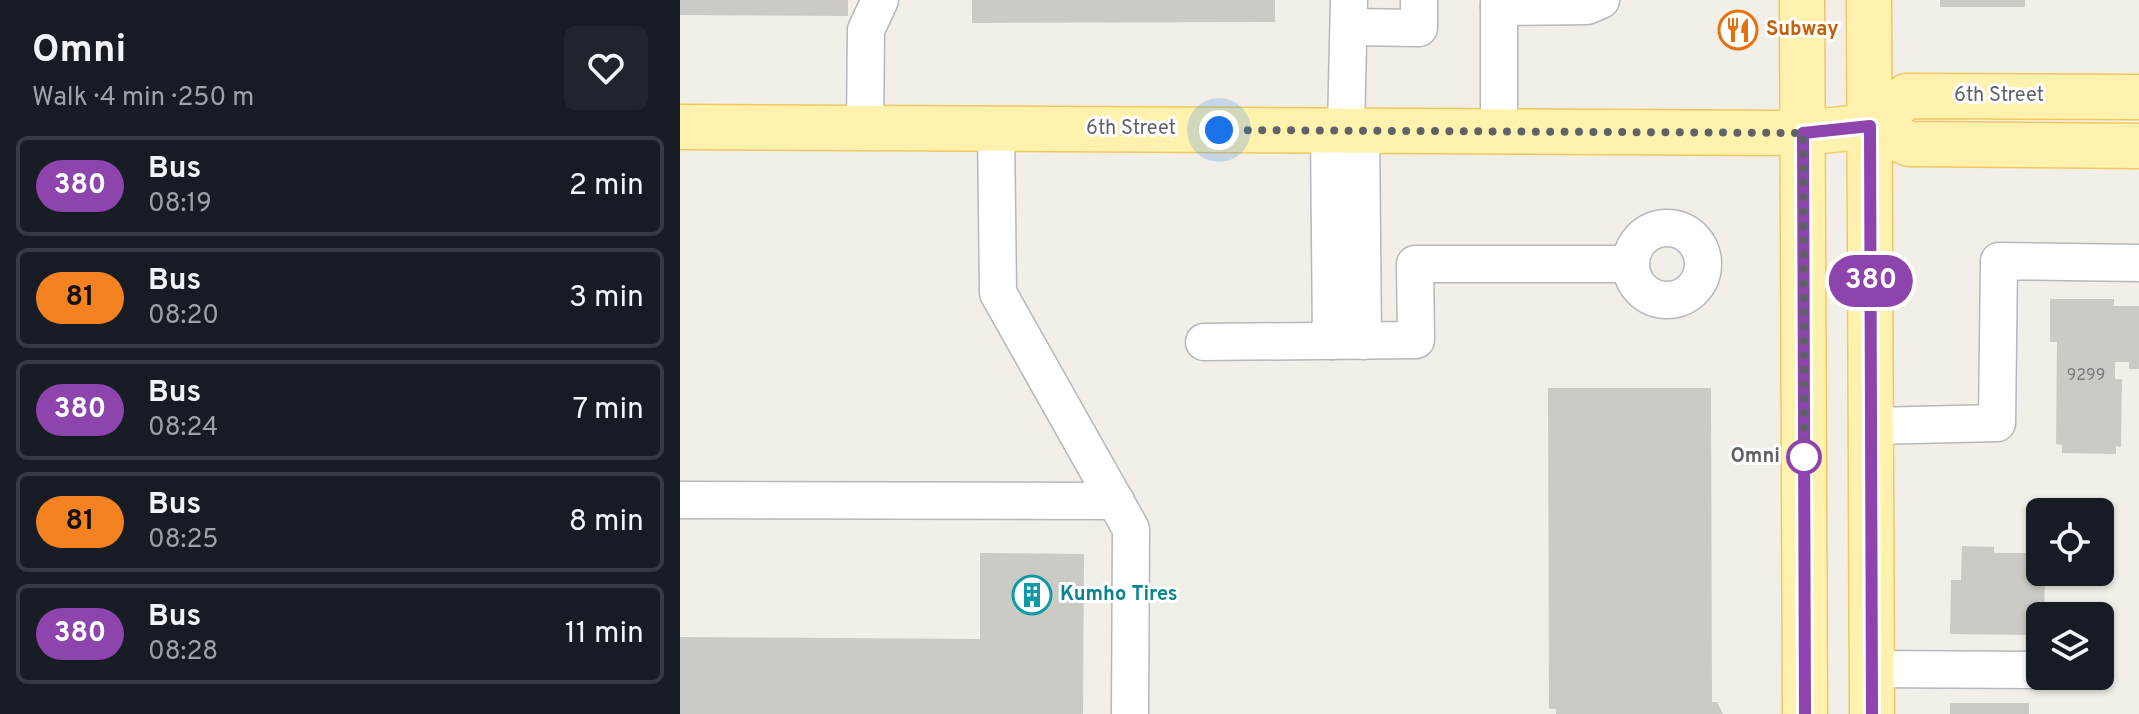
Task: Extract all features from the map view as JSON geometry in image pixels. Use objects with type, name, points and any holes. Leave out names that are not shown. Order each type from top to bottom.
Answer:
[{"type":"main road","points":[[1802,0],[1805,714]]},
{"type":"main road","points":[[1869,0],[1872,714]]},
{"type":"main road","name":"6th Street","points":[[680,127],[1803,133],[1870,126],[1907,96],[2139,97]]},
{"type":"main road","points":[[1870,126],[1909,144],[2139,146]]},
{"type":"lane","points":[[865,128],[866,30],[880,0]]},
{"type":"lane","points":[[1347,341],[1345,130],[1349,14],[1419,28],[1419,0]]},
{"type":"lane","points":[[1499,131],[1499,4],[1587,6],[1601,0]]},
{"type":"lane","points":[[996,128],[998,293],[1131,529],[1130,714]]},
{"type":"lane","points":[[1872,426],[1997,423],[1999,261],[2139,263]]},
{"type":"lane","points":[[1204,342],[1416,340],[1415,264],[1631,264]]},
{"type":"lane","points":[[680,500],[1116,501]]},
{"type":"lane","points":[[1871,669],[2026,670]]},
{"type":"building","points":[[680,0],[848,0],[848,16],[680,15]]},
{"type":"building","points":[[972,0],[1275,0],[1275,22],[972,23]]},
{"type":"building","points":[[1940,0],[2025,0],[2025,7],[1940,7]]},
{"type":"building","points":[[2050,299],[2114,299],[2114,306],[2139,306],[2139,369],[2129,369],[2129,362],[2115,362],[2115,379],[2122,379],[2121,447],[2116,446],[2116,454],[2062,453],[2062,445],[2056,444],[2057,342],[2050,342]]},
{"type":"building","points":[[1548,388],[1711,388],[1712,702],[1717,702],[1723,714],[1556,714],[1556,709],[1549,709]]},
{"type":"building","points":[[1962,546],[1994,547],[1994,553],[2026,553],[2026,586],[2045,586],[2044,602],[2026,602],[2026,635],[1950,634],[1951,580],[1961,580]]},
{"type":"building","name":"Kumho Tires","points":[[980,553],[1084,554],[1083,714],[680,714],[680,637],[980,639]]},
{"type":"building","points":[[1950,703],[2029,703],[2029,714],[1950,714]]},
{"type":"bus line","name":"380","points":[[1805,714],[1803,133],[1870,126],[1872,714]]},
{"type":"place","name":"Subway","points":[[1738,30]]},
{"type":"place","name":"Omni","points":[[1804,457]]},
{"type":"place","name":"Kumho Tires","points":[[1032,595]]},
{"type":"route","points":[[1219,130],[1803,133],[1804,467],[1804,457]]}]
